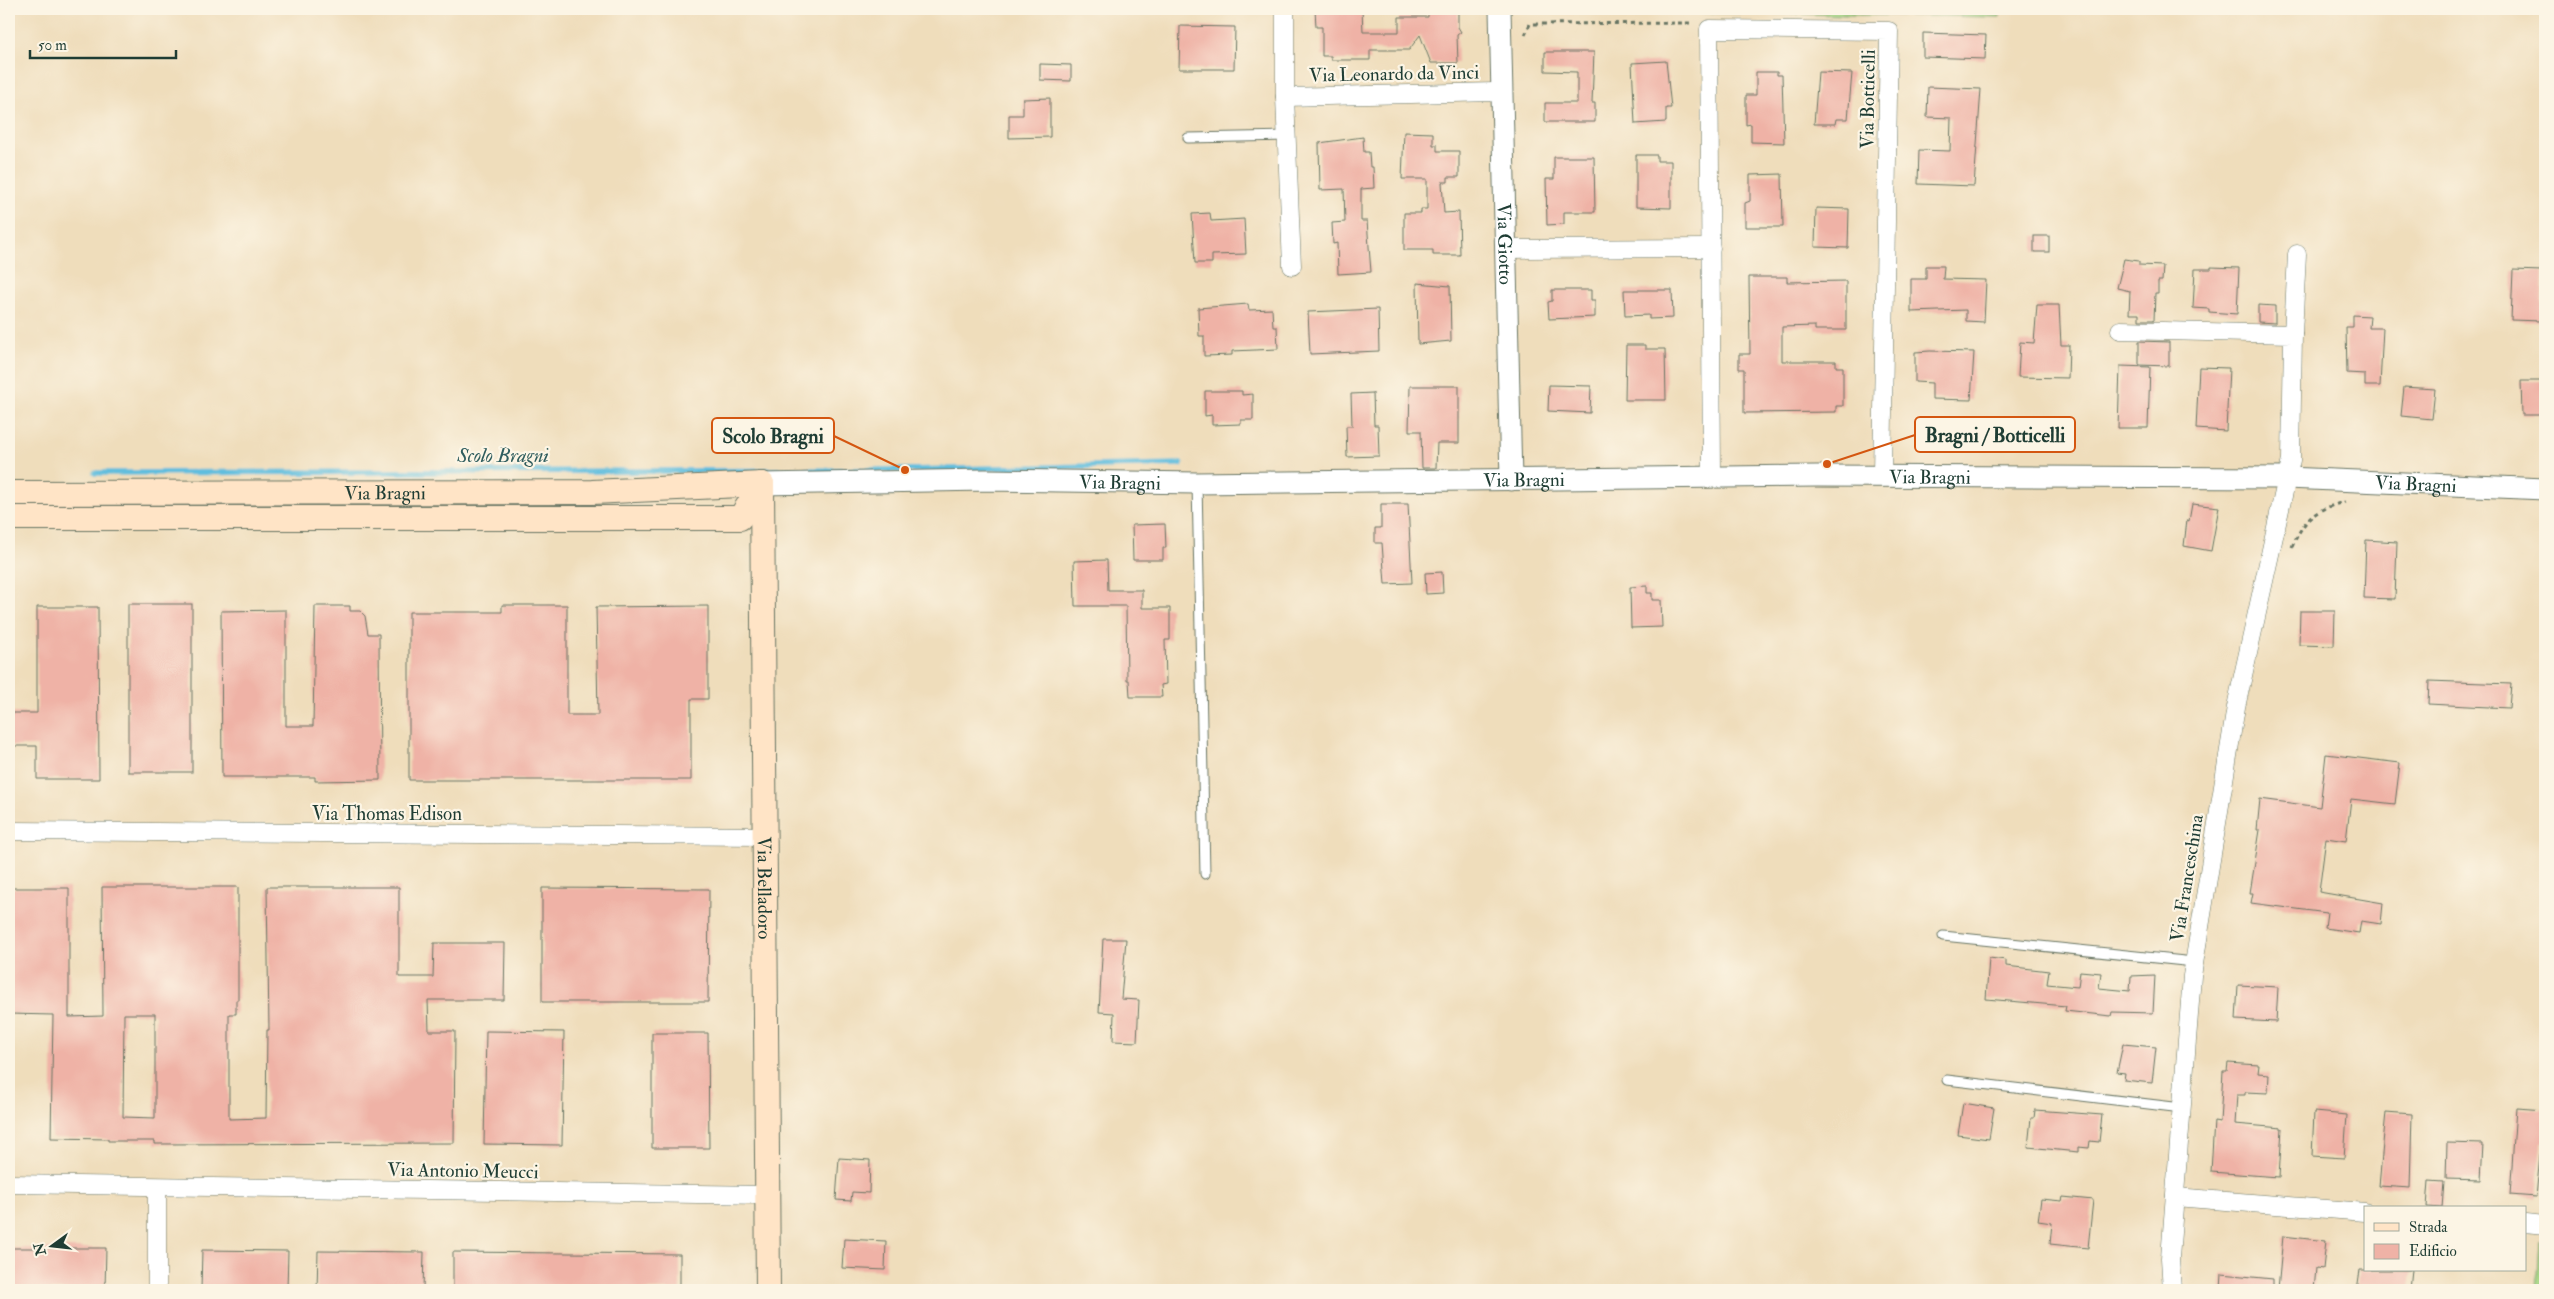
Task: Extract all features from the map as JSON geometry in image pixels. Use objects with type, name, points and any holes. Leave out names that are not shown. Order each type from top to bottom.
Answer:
[{"type":"main road","name":"Via Bragni","points":[[9,493],[592,492],[762,484]]},
{"type":"main road","points":[[740,518],[762,484]]},
{"type":"main road","name":"Via Belladoro","points":[[762,484],[764,518],[768,1290]]},
{"type":"main road","name":"Via Bragni","points":[[9,518],[764,518]]},
{"type":"street","name":"Via Leonardo da Vinci","points":[[1285,9],[1285,97],[1292,266]]},
{"type":"street","name":"Via Giotto","points":[[1500,9],[1511,480]]},
{"type":"street","points":[[1709,29],[1712,477]]},
{"type":"street","name":"Via Botticelli","points":[[1709,29],[1889,31],[1882,476]]},
{"type":"street","name":"Via Leonardo da Vinci","points":[[1285,97],[1495,92],[1502,95]]},
{"type":"street","points":[[1505,249],[1710,248]]},
{"type":"street","points":[[2287,478],[2291,460],[2293,334],[2298,254]]},
{"type":"street","points":[[2120,330],[2293,334]]},
{"type":"street","name":"Via Bragni","points":[[762,484],[985,480],[1197,483],[1882,476],[2287,478],[2545,489]]},
{"type":"street","name":"Via Franceschina","points":[[2172,1290],[2170,1258],[2194,962],[2236,707],[2287,478]]},
{"type":"street","name":"Via Thomas Edison","points":[[9,832],[766,836]]},
{"type":"street","name":"Via Antonio Meucci","points":[[9,1184],[768,1195]]},
{"type":"street","points":[[157,1187],[157,1290]]},
{"type":"street","points":[[2175,1197],[2364,1212]]},
{"type":"street","points":[[2526,1224],[2545,1225]]},
{"type":"lane","points":[[1188,138],[1287,136]]},
{"type":"lane","points":[[1197,483],[1205,874]]},
{"type":"lane","points":[[1942,936],[2194,962]]},
{"type":"lane","points":[[1947,1080],[2182,1108]]},
{"type":"path","points":[[1525,35],[1530,24],[1696,22],[1709,29]]},
{"type":"path","points":[[2290,553],[2303,524],[2320,509],[2344,502],[2352,502]]},
{"type":"green space","points":[[1646,9],[2000,9],[2000,17],[1645,12]]},
{"type":"green space","points":[[2540,1242],[2545,1242],[2545,1290],[2537,1290]]},
{"type":"building","points":[[1315,9],[1362,9],[1363,32],[1399,32],[1399,17],[1428,17],[1428,9],[1458,9],[1458,27],[1461,32],[1457,35],[1458,63],[1431,63],[1420,35],[1409,50],[1370,50],[1370,60],[1331,60],[1331,56],[1322,56],[1322,27],[1316,27]]},
{"type":"building","points":[[1180,26],[1235,27],[1234,69],[1179,69]]},
{"type":"building","points":[[1923,33],[1986,35],[1985,59],[1923,57]]},
{"type":"building","points":[[1545,52],[1594,52],[1592,103],[1595,103],[1595,122],[1545,122],[1545,103],[1577,103],[1577,72],[1545,71]]},
{"type":"building","points":[[1666,61],[1671,108],[1666,108],[1666,122],[1635,124],[1632,63]]},
{"type":"building","points":[[1040,64],[1071,65],[1071,81],[1040,80]]},
{"type":"building","points":[[1756,72],[1777,72],[1777,75],[1782,75],[1784,143],[1751,142],[1751,124],[1746,125],[1746,95],[1756,95]]},
{"type":"building","points":[[1818,72],[1852,73],[1848,119],[1836,119],[1835,124],[1814,124]]},
{"type":"building","points":[[1928,87],[1981,89],[1974,186],[1918,184],[1919,150],[1950,151],[1951,118],[1927,117]]},
{"type":"building","points":[[1050,98],[1050,137],[1009,138],[1009,115],[1023,115],[1023,99]]},
{"type":"building","points":[[1404,132],[1433,133],[1433,145],[1437,145],[1437,151],[1459,151],[1459,177],[1448,177],[1448,182],[1442,182],[1444,213],[1459,212],[1460,255],[1433,255],[1433,250],[1404,250],[1404,213],[1421,213],[1421,209],[1427,209],[1427,179],[1402,179]]},
{"type":"building","points":[[1363,137],[1364,152],[1369,152],[1370,167],[1373,167],[1374,188],[1361,189],[1361,221],[1367,221],[1371,272],[1338,274],[1337,243],[1333,244],[1332,223],[1345,222],[1344,189],[1320,190],[1319,143]]},
{"type":"building","points":[[1636,155],[1657,155],[1657,161],[1671,161],[1671,208],[1636,207]]},
{"type":"building","points":[[1554,157],[1594,157],[1595,212],[1564,212],[1564,224],[1547,225],[1546,179],[1554,179]]},
{"type":"building","points":[[1782,174],[1783,227],[1745,227],[1745,203],[1750,201],[1750,175]]},
{"type":"building","points":[[1816,208],[1849,209],[1848,248],[1815,247]]},
{"type":"building","points":[[1210,213],[1211,221],[1244,219],[1246,254],[1212,255],[1212,263],[1195,263],[1192,214]]},
{"type":"building","points":[[2034,236],[2049,236],[2049,252],[2034,252]]},
{"type":"building","points":[[2124,259],[2139,261],[2139,265],[2163,266],[2162,281],[2158,281],[2158,293],[2155,293],[2154,320],[2139,320],[2139,314],[2129,314],[2130,291],[2117,288]]},
{"type":"building","points":[[1926,266],[1944,266],[1943,279],[1986,280],[1984,322],[1966,321],[1966,310],[1911,312],[1911,279],[1926,279]]},
{"type":"building","points":[[2211,267],[2239,268],[2237,314],[2209,312],[2209,309],[2193,308],[2195,269],[2211,269]]},
{"type":"building","points":[[2513,270],[2542,271],[2541,321],[2511,320]]},
{"type":"building","points":[[1749,277],[1787,277],[1787,282],[1846,281],[1846,330],[1815,330],[1815,326],[1782,327],[1782,361],[1836,361],[1836,367],[1843,367],[1843,406],[1836,406],[1836,412],[1744,413],[1744,369],[1739,369],[1739,354],[1750,354]]},
{"type":"building","points":[[1417,283],[1450,286],[1451,341],[1418,344]]},
{"type":"building","points":[[1552,290],[1591,290],[1591,300],[1595,300],[1595,317],[1549,319],[1548,302],[1552,301]]},
{"type":"building","points":[[1624,290],[1672,290],[1673,318],[1649,319],[1649,315],[1625,316]]},
{"type":"building","points":[[1248,304],[1249,310],[1272,309],[1273,327],[1277,327],[1278,349],[1232,351],[1232,355],[1204,356],[1204,336],[1199,336],[1198,308]]},
{"type":"building","points":[[2037,305],[2059,305],[2061,345],[2069,345],[2068,378],[2018,377],[2020,342],[2034,343]]},
{"type":"building","points":[[2258,305],[2275,306],[2275,323],[2258,322]]},
{"type":"building","points":[[1378,309],[1379,351],[1310,354],[1308,312]]},
{"type":"building","points":[[2353,315],[2370,316],[2369,328],[2383,328],[2380,386],[2365,386],[2365,374],[2347,373],[2346,327],[2353,327]]},
{"type":"building","points":[[2139,341],[2169,342],[2169,366],[2139,365]]},
{"type":"building","points":[[1626,345],[1645,345],[1645,349],[1665,349],[1666,400],[1625,400]]},
{"type":"building","points":[[1915,352],[1974,352],[1971,400],[1932,399],[1932,383],[1915,382]]},
{"type":"building","points":[[2120,366],[2150,367],[2148,428],[2118,428]]},
{"type":"building","points":[[2199,367],[2229,368],[2226,431],[2196,429]]},
{"type":"building","points":[[2521,381],[2545,381],[2545,415],[2522,415]]},
{"type":"building","points":[[1549,385],[1591,386],[1590,413],[1548,411]]},
{"type":"building","points":[[1410,386],[1459,386],[1459,443],[1437,443],[1436,468],[1422,468],[1421,431],[1409,431]]},
{"type":"building","points":[[2404,387],[2435,389],[2432,419],[2401,416]]},
{"type":"building","points":[[1205,391],[1242,391],[1242,395],[1253,394],[1253,420],[1241,420],[1241,424],[1212,425],[1212,415],[1205,416]]},
{"type":"building","points":[[1373,393],[1374,425],[1378,425],[1379,456],[1347,457],[1346,426],[1352,426],[1351,394]]},
{"type":"building","points":[[1381,504],[1408,504],[1412,583],[1385,584],[1382,543],[1375,543],[1375,528],[1381,528]]},
{"type":"building","points":[[2192,504],[2219,507],[2211,551],[2184,546],[2187,520],[2189,521]]},
{"type":"building","points":[[1165,524],[1166,548],[1163,548],[1163,560],[1133,560],[1132,525]]},
{"type":"building","points":[[2366,540],[2397,542],[2395,599],[2364,598]]},
{"type":"building","points":[[1107,560],[1108,590],[1142,590],[1142,608],[1170,608],[1170,640],[1165,640],[1166,684],[1161,685],[1162,697],[1130,697],[1129,680],[1127,680],[1126,606],[1075,606],[1074,561]]},
{"type":"building","points":[[1442,572],[1443,593],[1426,594],[1425,573]]},
{"type":"building","points":[[1647,586],[1647,593],[1652,593],[1652,600],[1661,600],[1662,627],[1631,628],[1630,587]]},
{"type":"building","points":[[128,604],[192,604],[192,772],[128,772]]},
{"type":"building","points":[[502,605],[567,605],[567,715],[598,715],[596,607],[708,606],[708,699],[691,699],[691,780],[409,780],[409,612],[502,612]]},
{"type":"building","points":[[315,606],[350,606],[350,611],[360,611],[365,616],[368,634],[379,634],[380,780],[315,781],[315,777],[222,777],[221,611],[286,610],[286,726],[313,726]]},
{"type":"building","points":[[37,607],[98,607],[99,779],[37,779],[37,746],[9,746],[9,713],[37,713]]},
{"type":"building","points":[[2300,611],[2335,611],[2334,646],[2299,645]]},
{"type":"building","points":[[2429,681],[2511,684],[2509,708],[2428,704]]},
{"type":"building","points":[[2326,754],[2400,763],[2395,804],[2351,799],[2346,841],[2326,838],[2319,892],[2383,903],[2381,924],[2361,921],[2359,933],[2325,928],[2327,913],[2251,903],[2253,893],[2250,893],[2260,830],[2257,830],[2260,799],[2320,807]]},
{"type":"building","points":[[102,887],[238,887],[238,1000],[236,1000],[236,1014],[229,1014],[229,1119],[266,1118],[267,1030],[269,1030],[267,887],[399,887],[399,977],[433,977],[434,943],[505,943],[504,1000],[428,1000],[429,1031],[455,1031],[454,1143],[155,1144],[155,1141],[51,1138],[53,1015],[9,1014],[9,888],[69,888],[69,1017],[103,1016]],"holes":[[[124,1014],[155,1014],[155,1118],[123,1117]]]},
{"type":"building","points":[[542,888],[709,889],[708,1002],[542,1002]]},
{"type":"building","points":[[1103,939],[1126,939],[1121,999],[1139,1000],[1137,1042],[1113,1041],[1114,1013],[1099,1012]]},
{"type":"building","points":[[1989,958],[2006,960],[2006,966],[2049,971],[2047,984],[2078,987],[2080,971],[2101,973],[2099,988],[2130,991],[2131,976],[2155,975],[2153,1013],[2112,1012],[2111,1016],[2065,1011],[2066,1006],[1986,999]]},
{"type":"building","points":[[2238,985],[2278,987],[2276,1022],[2236,1020]]},
{"type":"building","points":[[486,1031],[564,1032],[562,1145],[484,1144]]},
{"type":"building","points":[[652,1033],[708,1033],[709,1148],[652,1148]]},
{"type":"building","points":[[2123,1044],[2156,1047],[2152,1083],[2124,1080],[2125,1073],[2117,1072]]},
{"type":"building","points":[[2228,1063],[2259,1065],[2258,1073],[2269,1074],[2268,1093],[2245,1092],[2245,1095],[2237,1095],[2235,1124],[2282,1128],[2279,1177],[2211,1172],[2214,1121],[2220,1122],[2223,1071],[2227,1071]]},
{"type":"building","points":[[1963,1103],[1994,1108],[1989,1139],[1958,1135]]},
{"type":"building","points":[[2516,1108],[2545,1110],[2545,1142],[2541,1142],[2536,1197],[2510,1195]]},
{"type":"building","points":[[2035,1110],[2102,1115],[2099,1142],[2090,1141],[2089,1148],[2078,1147],[2078,1152],[2028,1147],[2031,1118],[2034,1118]]},
{"type":"building","points":[[2314,1112],[2347,1115],[2344,1158],[2312,1156]]},
{"type":"building","points":[[2386,1112],[2412,1114],[2410,1188],[2379,1186]]},
{"type":"building","points":[[2447,1143],[2483,1144],[2481,1180],[2446,1179]]},
{"type":"building","points":[[839,1158],[870,1160],[869,1193],[852,1192],[851,1201],[836,1200]]},
{"type":"building","points":[[2429,1181],[2444,1182],[2442,1206],[2427,1206]]},
{"type":"building","points":[[2063,1197],[2093,1200],[2088,1248],[2050,1244],[2052,1223],[2038,1221],[2041,1199],[2062,1201]]},
{"type":"building","points":[[2283,1236],[2326,1241],[2323,1269],[2316,1268],[2314,1290],[2278,1290]]},
{"type":"building","points":[[844,1239],[886,1241],[885,1270],[842,1268]]},
{"type":"building","points":[[9,1248],[106,1248],[105,1290],[9,1290]]},
{"type":"building","points":[[202,1250],[288,1251],[287,1290],[201,1290]]},
{"type":"building","points":[[318,1251],[424,1252],[423,1290],[317,1290]]},
{"type":"building","points":[[453,1252],[680,1254],[680,1290],[453,1290]]},
{"type":"building","points":[[2360,1270],[2364,1270],[2364,1272],[2412,1272],[2410,1290],[2357,1290]]},
{"type":"building","points":[[2222,1274],[2273,1279],[2273,1290],[2221,1290]]},
{"type":"waterway","name":"Scolo Bragni","points":[[95,473],[905,470],[1181,464]]},
{"type":"place","name":"Bragni / Botticelli","points":[[1827,464]]},
{"type":"place","name":"Scolo Bragni","points":[[905,470]]}]
